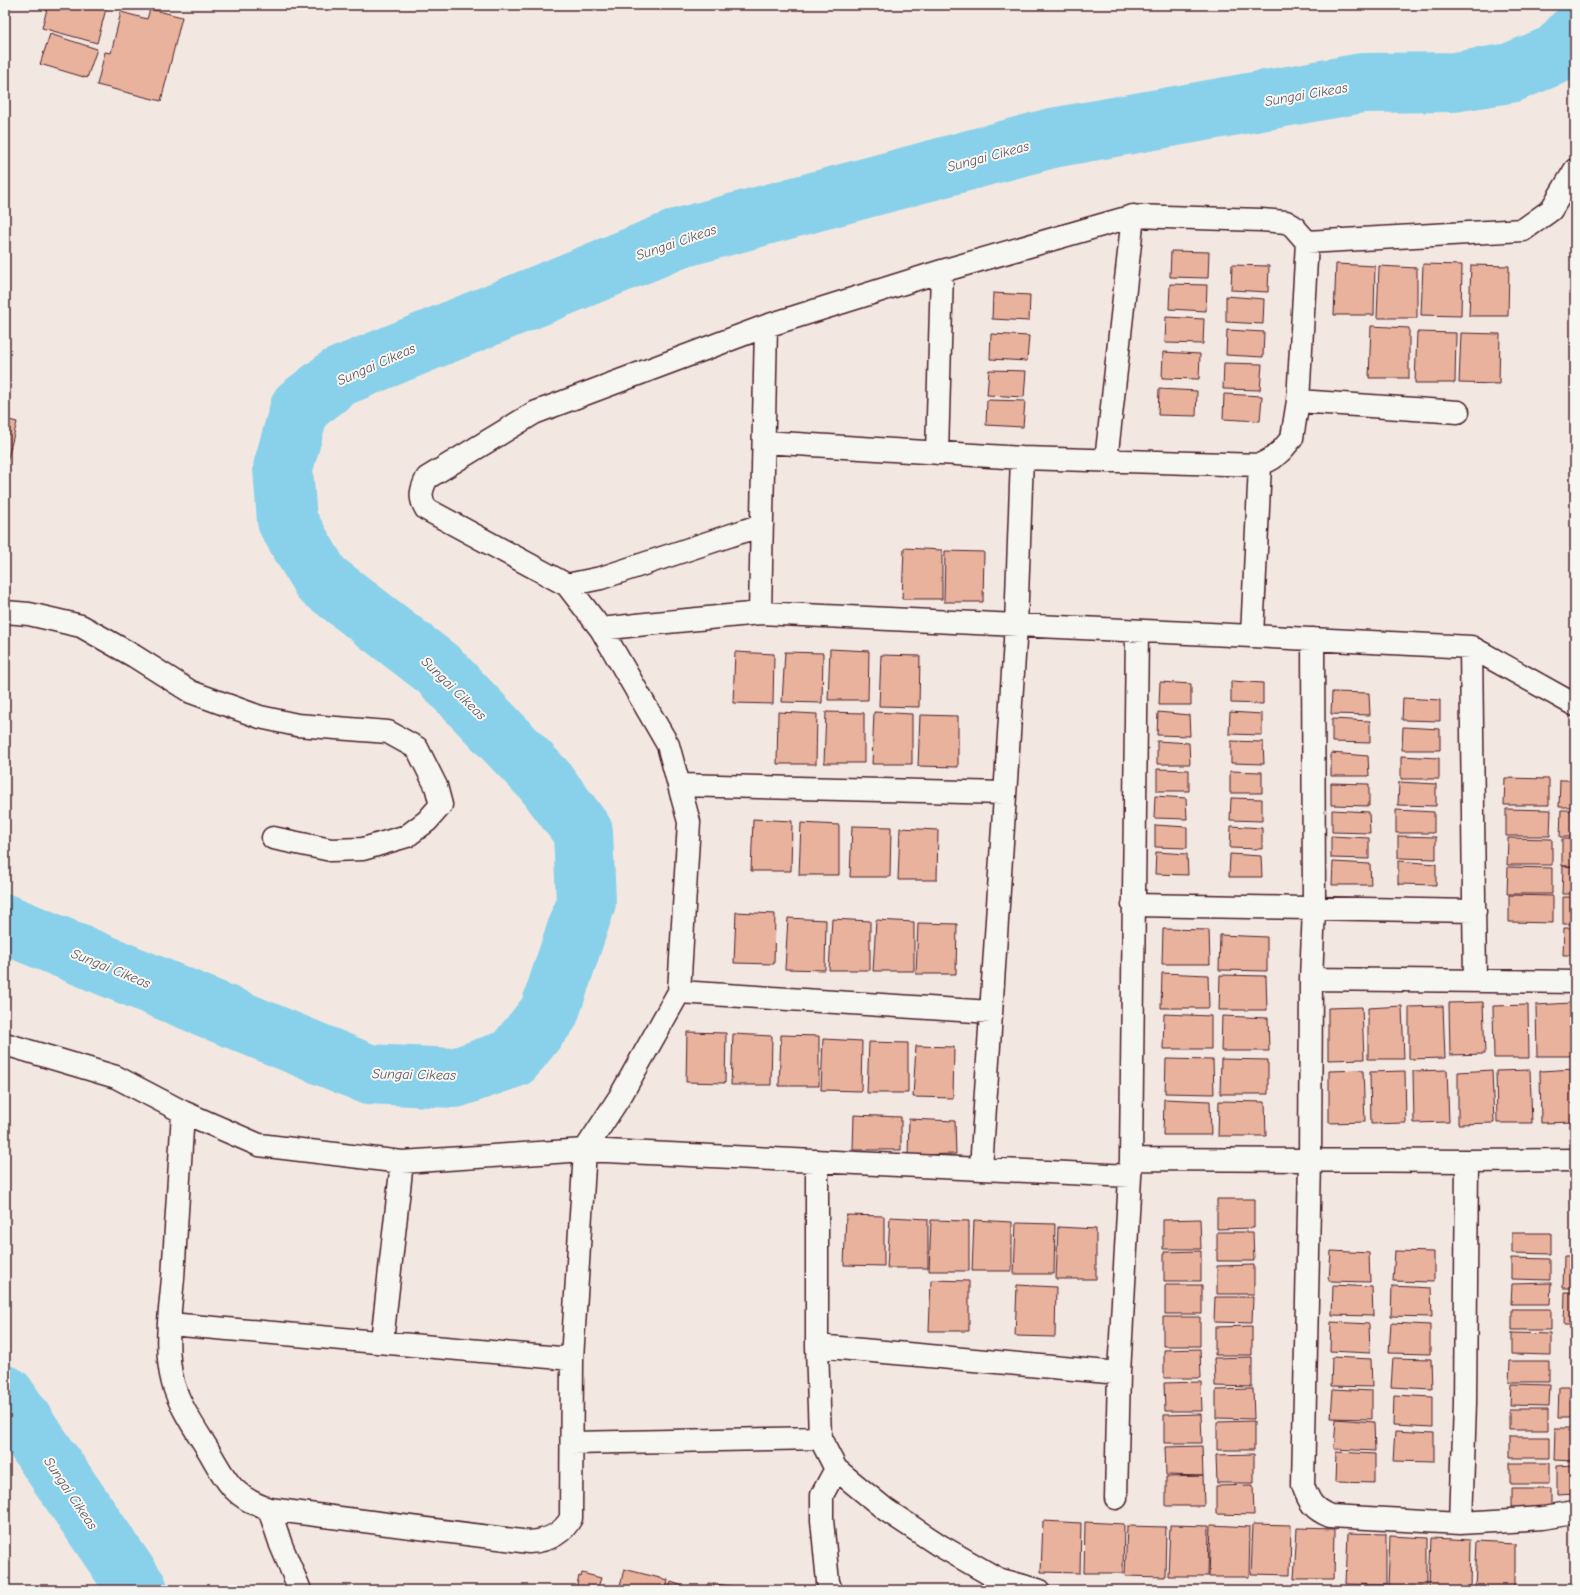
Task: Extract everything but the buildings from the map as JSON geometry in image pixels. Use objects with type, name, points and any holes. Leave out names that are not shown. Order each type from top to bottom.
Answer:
[{"type":"street","points":[[1307,242],[1523,230],[1551,210],[1575,170]]},
{"type":"street","points":[[1106,461],[1133,216]]},
{"type":"street","points":[[183,1112],[169,1361],[173,1382],[178,1397],[224,1477],[239,1495],[253,1505],[269,1509],[529,1542],[544,1541],[565,1528],[571,1518],[572,1359],[585,1150],[621,1095],[678,992],[689,822],[668,745],[601,629],[567,585],[426,509],[420,496],[427,478],[534,413],[766,326],[942,271],[1133,216],[1286,222],[1293,226],[1307,242],[1298,401],[1292,438],[1273,458],[1260,465],[1022,458],[764,442]]},
{"type":"street","points":[[937,453],[942,271]]},
{"type":"street","points":[[760,613],[766,326]]},
{"type":"street","points":[[1298,401],[1458,412]]},
{"type":"street","points":[[981,1169],[1016,626],[1022,458]]},
{"type":"street","points":[[1252,636],[1260,465]]},
{"type":"street","points":[[567,585],[601,578],[762,525]]},
{"type":"street","points":[[5,612],[29,614],[81,626],[134,656],[191,692],[260,717],[297,725],[388,732],[417,748],[436,786],[441,805],[427,821],[407,836],[363,849],[331,850],[273,838]]},
{"type":"street","points":[[601,629],[760,613],[1471,647],[1575,705]]},
{"type":"street","points":[[1116,1498],[1119,1373],[1130,1167],[1137,631]]},
{"type":"street","points":[[1313,639],[1314,909],[1311,979],[1310,1161],[1303,1485],[1310,1503],[1321,1512],[1330,1516],[1460,1523],[1542,1518],[1575,1513]]},
{"type":"street","points":[[1471,647],[1475,981]]},
{"type":"street","points":[[679,785],[1005,793]]},
{"type":"street","points":[[1133,905],[1475,911]]},
{"type":"street","points":[[1311,979],[1575,982]]},
{"type":"street","points":[[678,992],[991,1012]]},
{"type":"street","points":[[5,1044],[116,1077],[183,1112],[259,1146],[402,1162],[585,1150],[981,1169],[1130,1167],[1310,1161],[1575,1160]]},
{"type":"street","points":[[817,1161],[816,1346],[820,1438],[836,1469],[886,1510],[939,1545],[998,1579],[1038,1590]]},
{"type":"street","points":[[1460,1523],[1464,1403],[1467,1161]]},
{"type":"street","points":[[382,1341],[402,1162]]},
{"type":"street","points":[[170,1324],[382,1341],[572,1359]]},
{"type":"street","points":[[816,1346],[1119,1373]]},
{"type":"street","points":[[572,1443],[820,1438]]},
{"type":"street","points":[[831,1590],[828,1582],[822,1520],[822,1495],[836,1469]]},
{"type":"street","points":[[269,1509],[281,1545],[300,1590]]},
{"type":"waterway","name":"Sungai Cikeas","points":[[5,924],[368,1074],[455,1078],[513,1058],[549,1013],[586,902],[583,832],[545,781],[439,670],[321,579],[287,521],[283,468],[300,407],[339,377],[680,238],[1052,138],[1362,83],[1454,82],[1510,73],[1557,54],[1575,34]]},
{"type":"waterway","name":"Sungai Cikeas","points":[[5,1395],[138,1590]]}]
